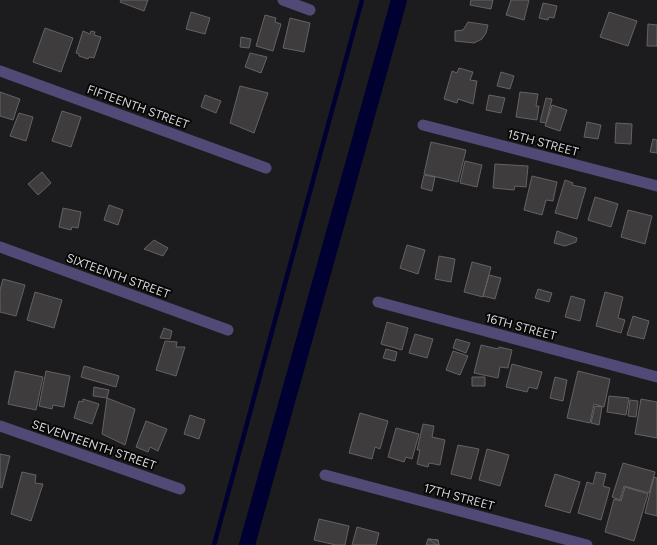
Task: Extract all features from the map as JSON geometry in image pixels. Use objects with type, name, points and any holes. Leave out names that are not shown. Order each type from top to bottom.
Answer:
[{"type":"street","points":[[283,0],[310,10]]},
{"type":"street","name":"FIFTEENTH STREET","points":[[0,71],[266,168]]},
{"type":"street","name":"15TH STREET","points":[[423,125],[657,186]]},
{"type":"street","name":"SIXTEENTH STREET","points":[[0,247],[228,330]]},
{"type":"street","name":"16TH STREET","points":[[378,302],[657,377]]},
{"type":"street","name":"SEVENTEENTH STREET","points":[[0,426],[180,489]]},
{"type":"street","name":"17TH STREET","points":[[325,474],[587,545]]},
{"type":"building","points":[[121,0],[148,0],[144,11],[120,2]]},
{"type":"building","points":[[471,0],[493,0],[491,9],[470,5]]},
{"type":"building","points":[[511,0],[529,0],[524,20],[506,15]]},
{"type":"building","points":[[543,3],[557,6],[554,18],[549,17],[548,20],[539,18]]},
{"type":"building","points":[[191,12],[210,18],[205,34],[186,29]]},
{"type":"building","points":[[609,12],[637,21],[628,46],[600,37]]},
{"type":"building","points":[[265,15],[276,18],[275,22],[281,24],[273,51],[256,46]]},
{"type":"building","points":[[290,18],[310,23],[304,52],[283,48]]},
{"type":"building","points":[[468,22],[488,25],[486,33],[482,39],[474,43],[455,41],[455,31],[463,30]]},
{"type":"building","points":[[648,24],[657,25],[657,46],[647,46]]},
{"type":"building","points":[[45,28],[73,38],[61,72],[33,62]]},
{"type":"building","points":[[83,31],[90,34],[91,31],[95,32],[94,35],[101,37],[94,58],[89,57],[88,59],[79,56],[79,54],[76,53]]},
{"type":"building","points":[[241,37],[251,39],[249,48],[240,47]]},
{"type":"building","points":[[250,53],[267,57],[261,73],[245,67]]},
{"type":"building","points":[[459,68],[473,72],[470,80],[477,81],[473,104],[458,99],[457,103],[444,99],[452,71],[457,73]]},
{"type":"building","points":[[501,72],[514,76],[510,89],[497,86]]},
{"type":"building","points":[[240,86],[268,93],[254,133],[230,123]]},
{"type":"building","points":[[0,92],[20,99],[13,120],[0,116]]},
{"type":"building","points":[[520,92],[538,94],[536,106],[539,106],[537,120],[516,117]]},
{"type":"building","points":[[205,95],[221,101],[216,113],[201,107]]},
{"type":"building","points":[[489,95],[505,98],[501,113],[486,110]]},
{"type":"building","points":[[546,98],[552,99],[546,123],[540,122]]},
{"type":"building","points":[[552,105],[567,110],[560,131],[545,126]]},
{"type":"building","points":[[62,111],[81,117],[71,147],[52,141]]},
{"type":"building","points":[[19,113],[33,117],[26,141],[10,136]]},
{"type":"building","points":[[587,122],[601,125],[598,139],[584,137]]},
{"type":"building","points":[[616,123],[632,124],[631,144],[615,143]]},
{"type":"building","points":[[653,139],[657,140],[657,153],[650,152]]},
{"type":"building","points":[[431,142],[466,150],[458,182],[424,174]]},
{"type":"building","points":[[465,161],[482,165],[477,187],[460,183]]},
{"type":"building","points":[[495,164],[528,166],[526,187],[515,186],[514,190],[493,188]]},
{"type":"building","points":[[42,172],[51,183],[38,195],[28,184]]},
{"type":"building","points":[[424,175],[435,177],[432,191],[421,188]]},
{"type":"building","points":[[532,176],[557,182],[553,201],[546,200],[542,215],[524,210]]},
{"type":"building","points":[[565,180],[573,183],[572,185],[586,188],[577,219],[555,213]]},
{"type":"building","points":[[595,197],[618,204],[611,227],[588,220]]},
{"type":"building","points":[[109,205],[123,210],[118,225],[104,220]]},
{"type":"building","points":[[63,208],[81,212],[78,228],[72,227],[71,230],[59,227]]},
{"type":"building","points":[[628,210],[652,216],[645,244],[621,237]]},
{"type":"building","points":[[557,231],[577,238],[576,242],[565,246],[554,243]]},
{"type":"building","points":[[154,240],[168,248],[163,256],[144,249]]},
{"type":"building","points":[[407,245],[425,250],[418,274],[400,268]]},
{"type":"building","points":[[439,256],[455,259],[451,282],[435,279]]},
{"type":"building","points":[[472,262],[491,267],[483,297],[464,292]]},
{"type":"building","points":[[489,275],[501,278],[495,299],[483,296]]},
{"type":"building","points":[[3,279],[25,285],[16,316],[0,312],[0,290]]},
{"type":"building","points":[[538,289],[552,293],[549,302],[535,298]]},
{"type":"building","points":[[35,292],[62,300],[54,328],[27,320]]},
{"type":"building","points":[[605,292],[623,297],[618,318],[625,320],[621,333],[596,326]]},
{"type":"building","points":[[571,296],[585,300],[580,321],[565,317]]},
{"type":"building","points":[[633,316],[649,321],[644,339],[627,335]]},
{"type":"building","points":[[387,322],[408,328],[402,350],[381,344]]},
{"type":"building","points":[[164,328],[172,331],[170,339],[160,338]]},
{"type":"building","points":[[415,334],[433,339],[427,358],[409,353]]},
{"type":"building","points":[[456,339],[470,343],[466,353],[453,348]]},
{"type":"building","points":[[165,341],[177,342],[176,347],[185,347],[176,376],[156,370]]},
{"type":"building","points":[[481,345],[498,349],[499,347],[512,350],[508,368],[500,367],[498,378],[474,373]]},
{"type":"building","points":[[386,349],[397,352],[395,361],[383,358]]},
{"type":"building","points":[[453,351],[468,356],[460,375],[446,370]]},
{"type":"building","points":[[512,364],[542,372],[537,389],[529,387],[527,392],[506,387]]},
{"type":"building","points":[[84,366],[119,376],[116,387],[81,377]]},
{"type":"building","points":[[15,371],[43,377],[36,410],[8,404]]},
{"type":"building","points":[[46,371],[70,376],[64,407],[53,405],[52,409],[39,406]]},
{"type":"building","points":[[578,371],[610,379],[604,407],[594,404],[590,423],[567,418]]},
{"type":"building","points":[[472,377],[485,377],[485,386],[472,386]]},
{"type":"building","points":[[555,377],[567,380],[563,401],[550,398]]},
{"type":"building","points":[[94,387],[109,390],[107,398],[93,396]]},
{"type":"building","points":[[609,396],[629,398],[626,415],[607,412]]},
{"type":"building","points":[[107,398],[135,409],[125,445],[102,434]]},
{"type":"building","points":[[83,399],[99,404],[92,424],[74,418],[79,401],[83,402]]},
{"type":"building","points":[[641,399],[657,402],[657,438],[635,434]]},
{"type":"building","points":[[630,400],[638,401],[636,417],[628,416]]},
{"type":"building","points":[[595,406],[602,407],[599,425],[591,423]]},
{"type":"building","points":[[360,413],[388,421],[380,449],[375,447],[372,459],[349,453]]},
{"type":"building","points":[[190,415],[205,420],[199,439],[184,434]]},
{"type":"building","points":[[146,421],[167,429],[158,451],[150,447],[148,452],[136,447]]},
{"type":"building","points":[[423,424],[434,426],[432,437],[445,440],[440,465],[429,463],[428,467],[417,464],[420,450],[417,450]]},
{"type":"building","points":[[396,428],[419,434],[412,459],[406,457],[404,462],[388,457]]},
{"type":"building","points":[[458,445],[479,449],[471,479],[451,474]]},
{"type":"building","points":[[487,449],[509,455],[500,486],[479,480]]},
{"type":"building","points":[[0,454],[10,456],[2,488],[0,487]]},
{"type":"building","points":[[623,463],[655,472],[649,493],[624,486],[620,500],[612,497]]},
{"type":"building","points":[[22,472],[36,475],[35,483],[43,484],[31,521],[11,514]]},
{"type":"building","points":[[596,472],[606,474],[603,486],[610,488],[601,520],[578,513],[587,482],[593,484]]},
{"type":"building","points":[[555,474],[580,482],[570,513],[545,506]]},
{"type":"building","points":[[654,477],[657,478],[657,516],[645,513]]},
{"type":"building","points":[[625,487],[648,494],[634,541],[605,532],[614,499],[621,501]]},
{"type":"building","points":[[319,519],[349,526],[345,545],[336,545],[314,540]]},
{"type":"building","points":[[357,527],[379,533],[376,545],[352,545]]},
{"type":"building","points":[[428,539],[438,540],[439,545],[437,545]]},
{"type":"building","points":[[428,539],[438,540],[439,545],[426,545]]},
{"type":"waterway","points":[[214,545],[362,0]]},
{"type":"waterway","points":[[247,545],[399,0]]}]
